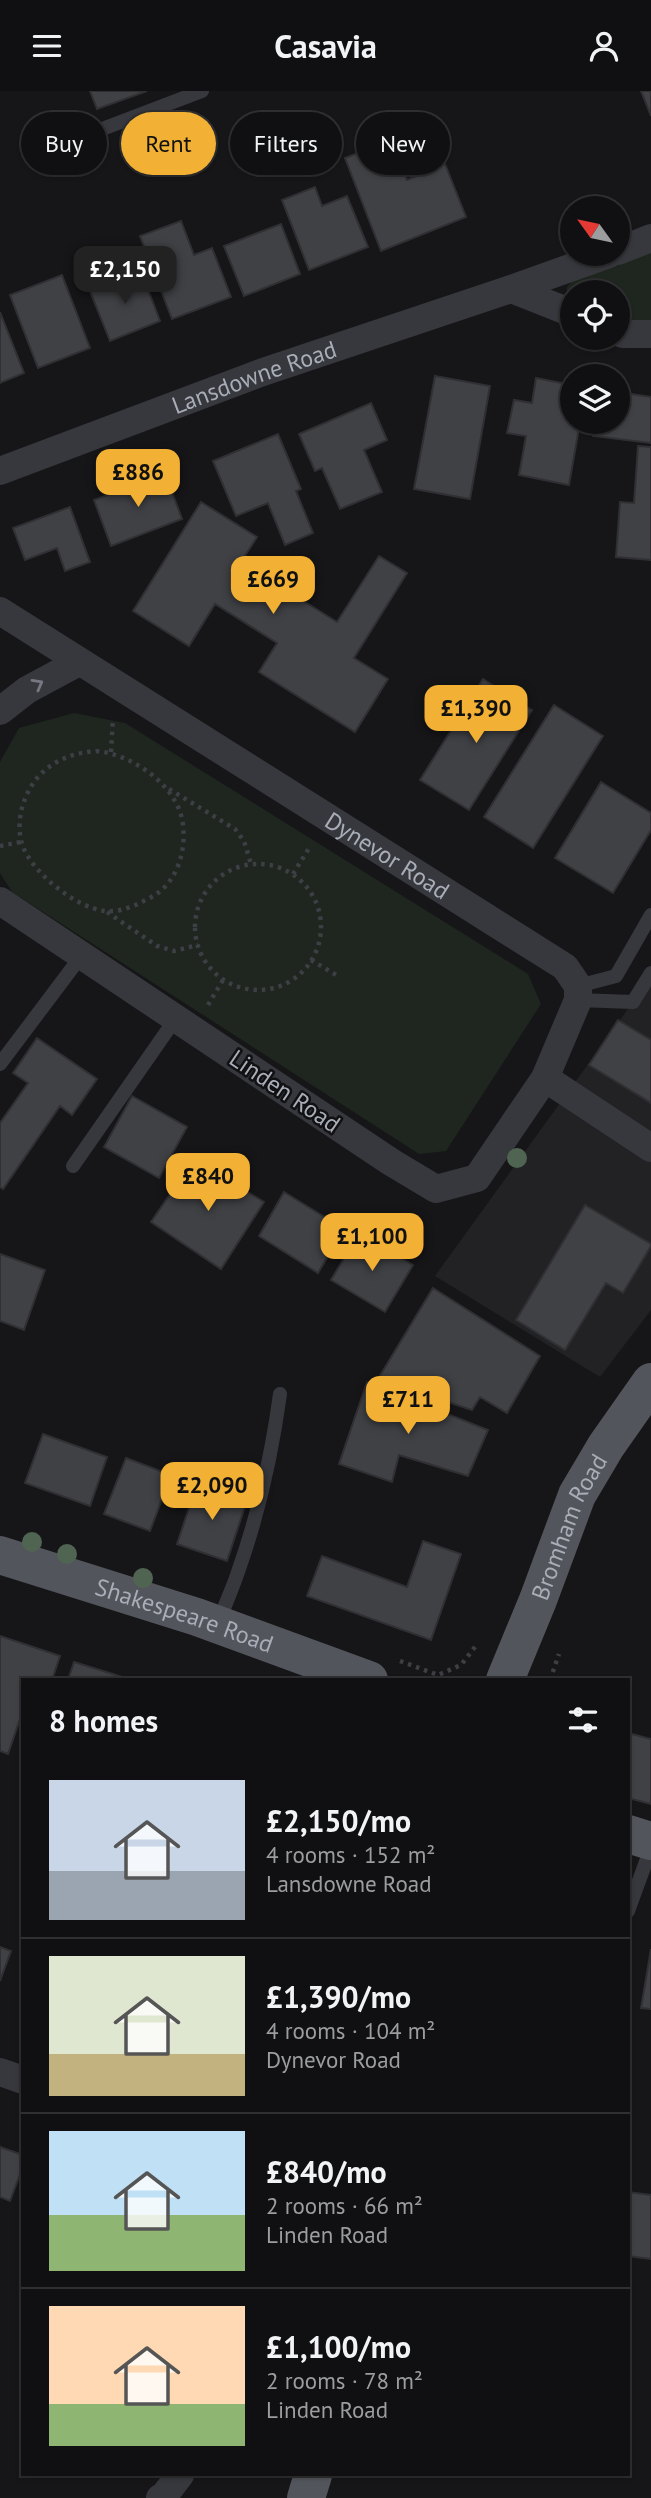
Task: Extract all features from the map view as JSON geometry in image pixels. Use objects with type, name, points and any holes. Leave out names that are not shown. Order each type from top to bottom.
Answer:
[{"type":"main road","name":"Bromham Road","points":[[506,1678],[577,1495],[606,1446],[651,1382]]},
{"type":"main road","name":"Shakespeare Road","points":[[0,1555],[218,1625],[380,1669]]},
{"type":"main road","points":[[630,1835],[651,1841]]},
{"type":"main road","points":[[306,2498],[313,2476]]},
{"type":"street","points":[[630,247],[651,239]]},
{"type":"street","name":"Lansdowne Road","points":[[0,471],[263,372],[575,266]]},
{"type":"street","points":[[511,289],[560,308]]},
{"type":"street","points":[[630,334],[651,334]]},
{"type":"street","name":"Dynevor Road","points":[[0,611],[565,967],[578,993]]},
{"type":"street","points":[[0,711],[27,690],[79,662]]},
{"type":"street","name":"Linden Road","points":[[0,901],[436,1189],[477,1178],[545,1078]]},
{"type":"street","points":[[578,993],[545,1078],[651,1148]]},
{"type":"street","points":[[0,2072],[21,2079]]},
{"type":"street","points":[[160,2498],[179,2476]]},
{"type":"lane","points":[[107,127],[202,91]]},
{"type":"lane","points":[[578,993],[615,976],[651,915]]},
{"type":"lane","points":[[0,1064],[82,955]]},
{"type":"lane","points":[[578,993],[634,1002],[651,973]]},
{"type":"lane","points":[[73,1166],[176,1018]]},
{"type":"lane","points":[[218,1625],[239,1570],[256,1512],[268,1466],[280,1394]]},
{"type":"lane","points":[[630,1906],[651,1848]]},
{"type":"path","points":[[198,945],[174,951],[157,946],[106,912],[87,905],[52,884],[37,871],[21,842],[20,819],[24,800],[32,784],[44,769],[60,759],[78,753],[111,752],[132,762],[165,786],[235,829],[244,841],[251,864]]},
{"type":"path","points":[[106,912],[144,902],[160,891],[181,859],[183,821],[176,802],[165,786]]},
{"type":"path","points":[[0,846],[21,842]]},
{"type":"path","points":[[240,866],[276,866],[293,874],[306,885],[316,901],[321,918],[321,936],[312,960],[292,981],[276,988],[257,991],[240,988],[223,980],[210,968],[198,945],[195,917],[201,900],[210,885],[224,873],[240,866]]},
{"type":"path","points":[[312,960],[338,976]]},
{"type":"path","points":[[380,1669],[438,1675],[461,1665],[478,1643],[482,1632]]},
{"type":"shaded area","points":[[651,250],[651,325],[630,321],[630,280],[574,280],[579,275],[605,266],[630,266],[630,257]]},
{"type":"shaded area","points":[[74,713],[125,723],[528,974],[541,1004],[446,1151],[419,1154],[12,892],[0,873],[0,762],[19,728]]},
{"type":"shaded area","points":[[651,977],[651,1310],[600,1377],[435,1276]]},
{"type":"building","points":[[90,91],[147,91],[97,109]]},
{"type":"building","points":[[641,91],[651,91],[651,116]]},
{"type":"building","points":[[356,154],[356,175],[405,175],[407,180],[419,175],[449,175],[466,217],[381,251],[345,158]]},
{"type":"building","points":[[315,187],[322,206],[347,196],[368,247],[309,270],[282,200]]},
{"type":"building","points":[[181,221],[194,255],[212,248],[231,297],[172,319],[140,236]]},
{"type":"building","points":[[281,224],[300,274],[244,296],[224,246]]},
{"type":"building","points":[[141,271],[160,321],[110,341],[90,291]]},
{"type":"building","points":[[62,275],[90,348],[38,368],[10,295]]},
{"type":"building","points":[[0,312],[24,373],[0,383]]},
{"type":"building","points":[[435,376],[490,386],[470,499],[414,489]]},
{"type":"building","points":[[536,378],[560,383],[560,434],[578,434],[569,485],[519,475],[526,436],[507,433],[514,400],[532,403]]},
{"type":"building","points":[[630,394],[651,397],[651,443],[593,436],[630,434]]},
{"type":"building","points":[[371,403],[387,440],[364,450],[382,492],[340,509],[322,468],[315,471],[299,434]]},
{"type":"building","points":[[278,434],[301,489],[296,491],[313,533],[285,545],[268,503],[236,516],[213,461]]},
{"type":"building","points":[[638,446],[651,447],[651,560],[616,557],[620,502],[634,503]]},
{"type":"building","points":[[165,473],[182,519],[111,546],[94,500]]},
{"type":"building","points":[[201,502],[257,537],[241,562],[337,622],[379,556],[407,573],[354,658],[388,679],[355,732],[259,672],[277,643],[215,604],[189,646],[133,611]]},
{"type":"building","points":[[70,507],[90,562],[65,571],[57,548],[25,560],[13,528]]},
{"type":"building","points":[[483,679],[532,710],[469,810],[420,780]]},
{"type":"building","points":[[554,705],[603,736],[533,848],[484,817]]},
{"type":"building","points":[[601,782],[651,813],[651,830],[613,893],[555,858]]},
{"type":"building","points":[[618,1020],[651,1040],[651,1103],[589,1065]]},
{"type":"building","points":[[37,1038],[97,1079],[72,1115],[60,1106],[3,1189],[0,1187],[0,1123],[28,1083],[13,1073]]},
{"type":"building","points":[[132,1096],[187,1127],[159,1178],[104,1147]]},
{"type":"building","points":[[194,1159],[264,1202],[221,1269],[151,1222]]},
{"type":"building","points":[[284,1192],[344,1229],[318,1273],[259,1236]]},
{"type":"building","points":[[585,1205],[651,1246],[623,1293],[606,1283],[565,1350],[516,1320]]},
{"type":"building","points":[[359,1233],[413,1265],[385,1312],[331,1280]]},
{"type":"building","points":[[0,1254],[45,1270],[24,1330],[0,1321]]},
{"type":"building","points":[[433,1288],[540,1356],[507,1413],[480,1397],[472,1410],[378,1379]]},
{"type":"building","points":[[367,1382],[488,1430],[468,1476],[399,1455],[392,1482],[339,1464]]},
{"type":"building","points":[[43,1434],[107,1457],[90,1506],[25,1483]]},
{"type":"building","points":[[126,1458],[171,1475],[150,1531],[104,1514]]},
{"type":"building","points":[[197,1484],[247,1500],[227,1561],[177,1544]]},
{"type":"building","points":[[423,1541],[461,1554],[431,1640],[307,1596],[322,1556],[407,1587]]},
{"type":"building","points":[[0,1636],[60,1656],[53,1678],[21,1678],[21,1716],[8,1754],[0,1751]]},
{"type":"building","points":[[74,1662],[126,1678],[69,1678]]},
{"type":"building","points":[[630,1734],[651,1739],[651,1804],[630,1799]]},
{"type":"building","points":[[0,1947],[11,1951],[0,1981]]},
{"type":"building","points":[[651,1949],[651,2009],[641,2008]]},
{"type":"building","points":[[0,2147],[21,2154],[21,2171],[10,2201],[0,2197]]},
{"type":"building","points":[[630,2192],[651,2195],[651,2259],[630,2256]]}]
